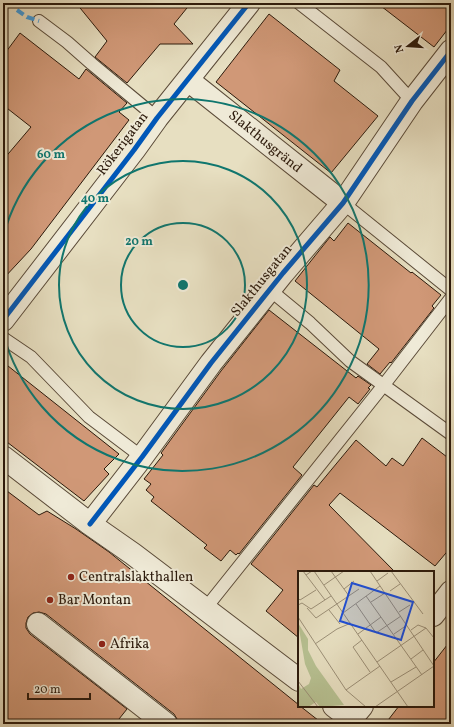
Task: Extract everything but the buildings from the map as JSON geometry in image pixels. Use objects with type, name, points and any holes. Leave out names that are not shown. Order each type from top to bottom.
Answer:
[{"type":"street","name":"Rökerigatan","points":[[3,320],[157,118],[249,3]]},
{"type":"street","name":"Slakthusgatan","points":[[90,524],[142,457],[211,363],[283,273],[343,203],[412,101],[451,51]]},
{"type":"street","name":"Slakthusgränd","points":[[188,80],[343,203]]},
{"type":"street","points":[[3,457],[298,679]]},
{"type":"street","points":[[38,624],[153,720]]},
{"type":"street","points":[[336,707],[353,716]]},
{"type":"lane","points":[[299,3],[381,67],[412,101]]},
{"type":"lane","points":[[40,21],[68,42],[157,118]]},
{"type":"lane","points":[[343,203],[451,290]]},
{"type":"lane","points":[[270,290],[350,361],[451,434]]},
{"type":"lane","points":[[205,609],[383,386],[451,298]]},
{"type":"lane","points":[[3,338],[31,357],[89,418],[142,457]]},
{"type":"marked path","points":[[17,10],[27,17],[39,21]]},
{"type":"cycle path","points":[[3,320],[157,118],[249,3]]},
{"type":"cycle path","points":[[90,524],[142,457],[211,363],[283,273],[343,203],[412,101],[451,51]]},
{"type":"place","name":"Centralslakthallen","points":[[71,577]]},
{"type":"place","name":"Bar Montan","points":[[50,600]]},
{"type":"place","name":"Afrika","points":[[102,644]]}]
